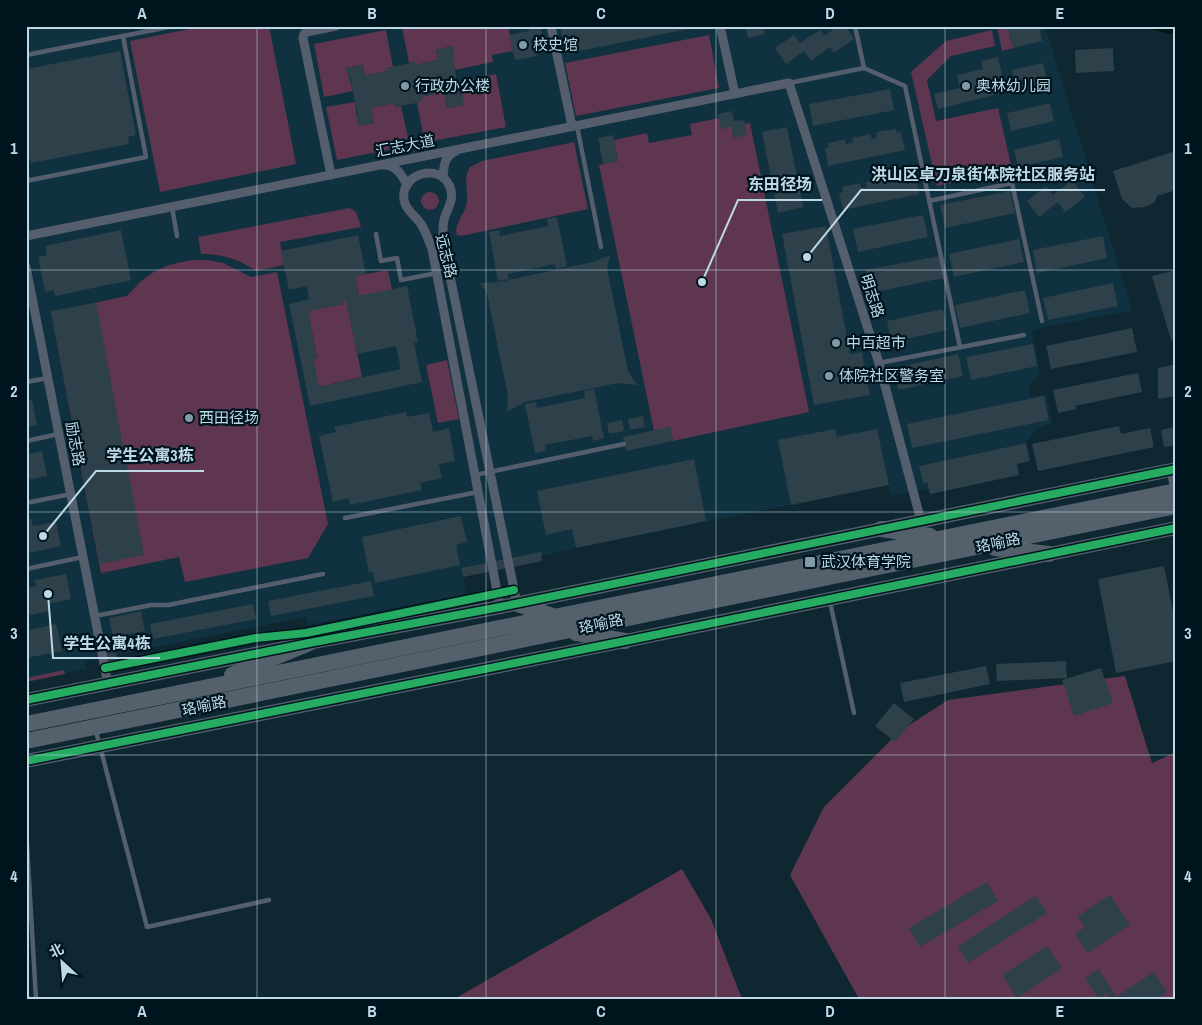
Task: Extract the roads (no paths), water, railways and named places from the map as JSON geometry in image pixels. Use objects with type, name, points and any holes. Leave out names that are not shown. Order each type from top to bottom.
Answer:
[{"type":"highway","name":"珞喻路","points":[[26,724],[942,537],[1175,496]]},
{"type":"highway","name":"珞喻路","points":[[26,741],[980,546],[1175,496]]},
{"type":"highway","points":[[881,529],[942,537]]},
{"type":"highway","points":[[980,546],[1049,554]]},
{"type":"highway","points":[[517,604],[553,616]]},
{"type":"highway","points":[[566,631],[625,641]]},
{"type":"highway","points":[[193,691],[309,643]]},
{"type":"main road","points":[[26,700],[309,643],[517,604],[1173,470]]},
{"type":"main road","points":[[26,760],[625,641],[1176,528]]},
{"type":"street","points":[[331,175],[303,38],[307,32],[336,26]]},
{"type":"street","points":[[551,26],[575,126]]},
{"type":"street","points":[[720,26],[735,94]]},
{"type":"street","name":"汇志大道","points":[[26,236],[789,83]]},
{"type":"street","name":"明志路","points":[[789,83],[879,363],[921,521]]},
{"type":"street","points":[[379,165],[390,165],[396,169],[406,185],[412,178],[422,173],[436,174],[443,178],[446,158],[450,153],[461,149]]},
{"type":"street","name":"远志路","points":[[443,178],[451,188],[452,198],[444,220],[444,247],[517,604]]},
{"type":"street","name":"远志路","points":[[406,185],[405,205],[421,224],[432,249],[500,607]]},
{"type":"street","name":"励志路","points":[[26,267],[108,684]]},
{"type":"street","points":[[1173,470],[1175,496]]},
{"type":"lane","points":[[26,55],[174,26]]},
{"type":"lane","points":[[855,26],[864,68]]},
{"type":"lane","points":[[26,180],[146,157],[123,36]]},
{"type":"lane","points":[[789,83],[864,68],[905,86],[960,347]]},
{"type":"lane","points":[[575,126],[601,247]]},
{"type":"lane","points":[[929,201],[1012,183],[1042,321]]},
{"type":"lane","points":[[172,207],[177,236]]},
{"type":"lane","points":[[376,234],[381,261],[397,258],[401,280],[437,273]]},
{"type":"lane","points":[[879,363],[1024,335]]},
{"type":"lane","points":[[26,382],[48,378]]},
{"type":"lane","points":[[26,441],[59,434]]},
{"type":"lane","points":[[475,475],[624,444]]},
{"type":"lane","points":[[345,518],[478,492]]},
{"type":"lane","points":[[26,503],[71,494]]},
{"type":"lane","points":[[26,569],[83,557]]},
{"type":"lane","points":[[95,616],[151,605],[168,605],[323,574]]},
{"type":"lane","points":[[829,598],[854,713]]},
{"type":"lane","points":[[96,728],[147,928],[269,900]]},
{"type":"lane","points":[[26,828],[36,999]]},
{"type":"place","name":"校史馆","points":[[523,45]]},
{"type":"place","name":"行政办公楼","points":[[405,86]]},
{"type":"place","name":"奥林幼儿园","points":[[966,86]]},
{"type":"place","name":"洪山区卓刀泉街体院社区服务站","points":[[807,257]]},
{"type":"place","name":"东田径场","points":[[702,282]]},
{"type":"place","name":"中百超市","points":[[836,343]]},
{"type":"place","name":"体院社区警务室","points":[[829,376]]},
{"type":"place","name":"西田径场","points":[[189,418]]},
{"type":"place","name":"学生公寓3栋","points":[[43,536]]},
{"type":"place","name":"武汉体育学院","points":[[810,562]]},
{"type":"place","name":"学生公寓4栋","points":[[48,594]]}]
